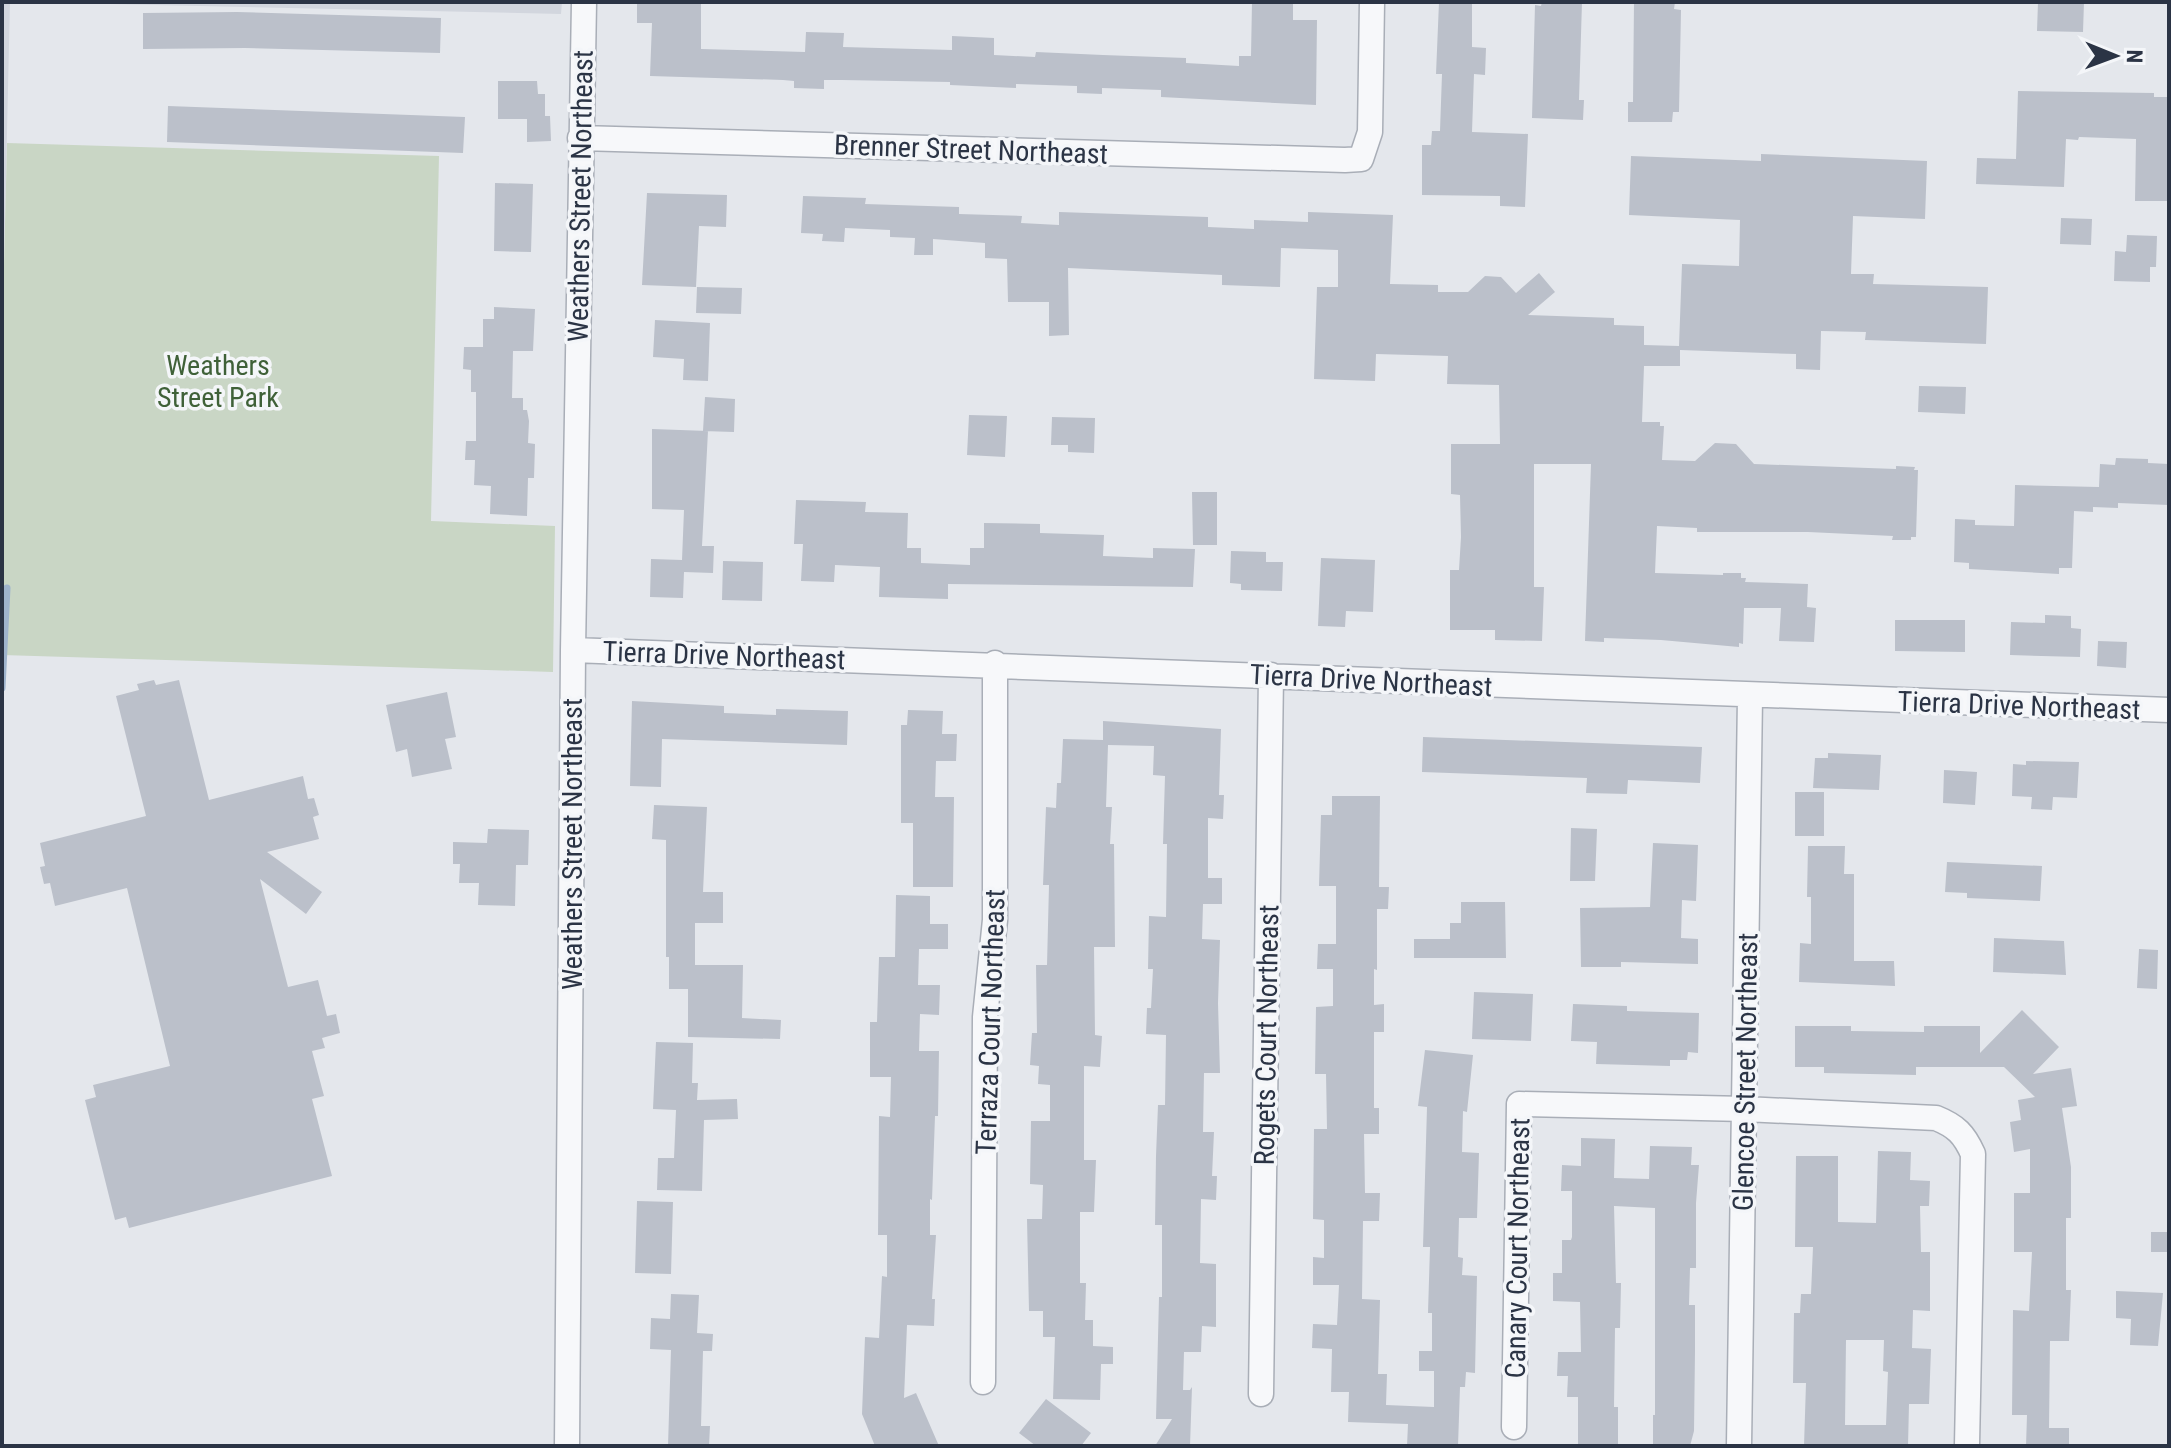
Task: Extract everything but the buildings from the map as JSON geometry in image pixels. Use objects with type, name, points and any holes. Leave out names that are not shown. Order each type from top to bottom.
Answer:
[{"type":"street","name":"Weathers Street Northeast","points":[[567,1446],[573,650],[584,2]]},
{"type":"street","name":"Brenner Street Northeast","points":[[580,138],[1361,159],[1370,132],[1372,2]]},
{"type":"street","name":"Tierra Drive Northeast","points":[[573,650],[995,663],[1750,697],[2169,710]]},
{"type":"street","name":"Terraza Court Northeast","points":[[983,1382],[985,1017],[995,920],[995,663]]},
{"type":"street","name":"Rogets Court Northeast","points":[[1261,1394],[1271,675]]},
{"type":"street","name":"Glencoe Street Northeast","points":[[1739,1446],[1750,697]]},
{"type":"street","name":"Canary Court Northeast","points":[[1514,1427],[1519,1104],[1745,1109]]},
{"type":"street","points":[[1745,1109],[1936,1118],[1953,1124],[1965,1138],[1973,1154],[1967,1445]]},
{"type":"shaded area","points":[[2,2],[10,2],[2,347]]},
{"type":"shaded area","points":[[20,2],[562,2],[561,14]]},
{"type":"green space","name":"Weathers Street Park","points":[[7,143],[439,156],[431,521],[555,526],[553,672],[2,655],[2,347]]},
{"type":"waterway","points":[[2,688],[7,588]]}]
